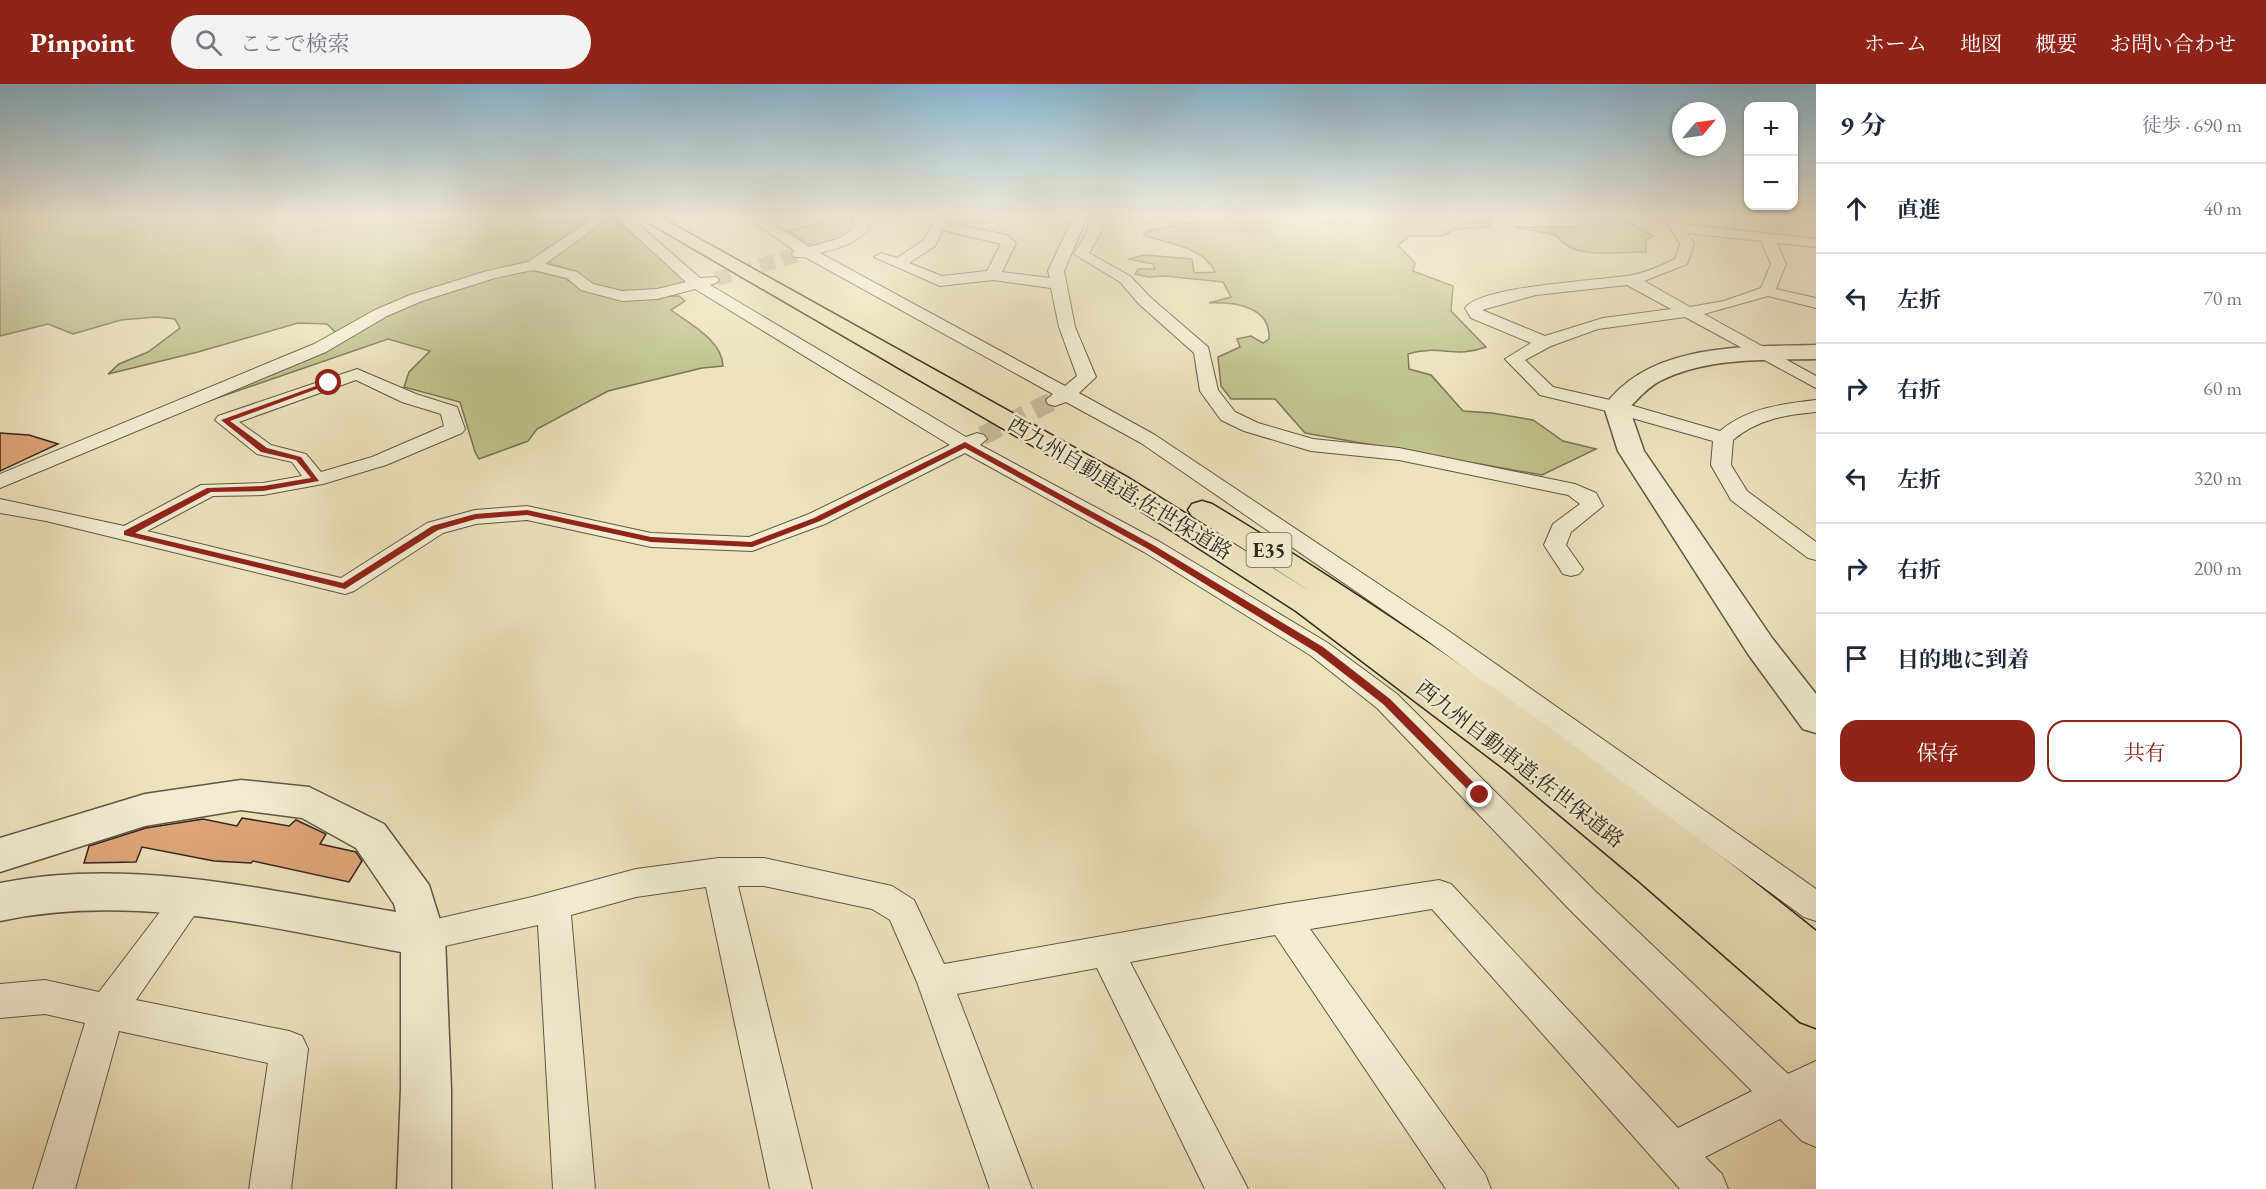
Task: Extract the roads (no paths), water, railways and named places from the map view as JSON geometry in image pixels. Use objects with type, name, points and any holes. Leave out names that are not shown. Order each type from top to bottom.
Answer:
[{"type":"highway","name":"西九州自動車道;佐世保道路","points":[[739,269],[1117,483],[1307,604],[1520,761],[1655,870],[1816,1006]]},
{"type":"highway","name":"西九州自動車道;佐世保道路","points":[[767,269],[1125,465],[1334,591],[1461,678],[1595,778],[1816,958]]},
{"type":"street","points":[[0,483],[177,406],[320,348],[381,313],[416,298],[492,274],[520,269]]},
{"type":"street","points":[[544,269],[572,275],[587,287],[622,296],[657,294],[707,282]]},
{"type":"street","points":[[689,269],[707,282],[974,440],[1319,649],[1378,695],[1582,900],[1800,1088],[1816,1127]]},
{"type":"street","points":[[830,269],[1061,398],[1148,439],[1434,633],[1816,907]]},
{"type":"street","points":[[909,269],[940,281],[993,275],[1059,284]]},
{"type":"street","points":[[993,275],[996,269]]},
{"type":"street","points":[[1057,269],[1067,327],[1087,377],[1061,398]]},
{"type":"street","points":[[1107,269],[1125,279],[1145,301],[1202,351],[1209,391],[1228,416],[1251,428],[1311,445],[1400,454],[1575,490],[1588,498],[1592,506],[1561,529],[1555,545],[1571,569]]},
{"type":"street","points":[[1545,342],[1477,315],[1473,308],[1543,289],[1630,280],[1670,269]]},
{"type":"street","points":[[1767,291],[1778,269]]},
{"type":"street","points":[[1630,280],[1816,383]]},
{"type":"street","points":[[1723,438],[1616,406],[1547,391],[1514,359],[1545,342],[1579,329],[1605,323],[1690,314],[1735,304],[1767,291],[1816,303]]},
{"type":"street","points":[[1616,406],[1649,378],[1670,368],[1708,359],[1816,352]]},
{"type":"street","points":[[127,533],[209,490],[263,489],[316,480],[379,461],[455,429],[450,411],[409,398],[357,374],[225,420]]},
{"type":"street","points":[[1816,405],[1762,415],[1740,422],[1723,438],[1721,465],[1739,495],[1816,553]]},
{"type":"street","points":[[177,406],[225,420],[264,450],[299,458],[316,480]]},
{"type":"street","points":[[1616,406],[1632,451],[1684,534],[1760,646],[1816,720]]},
{"type":"street","points":[[0,506],[127,533],[345,586],[435,528],[475,517],[527,513],[651,540],[752,544],[817,519],[974,440]]},
{"type":"street","points":[[0,855],[145,810],[241,795],[309,803],[370,836],[414,898],[423,936],[426,1089],[424,1189]]},
{"type":"street","points":[[719,872],[790,1189]]},
{"type":"street","points":[[0,902],[28,895],[93,890],[191,897],[423,936],[554,906],[636,883],[719,872],[764,872],[880,896],[902,910],[935,982],[1011,1189]]},
{"type":"street","points":[[935,982],[1282,918],[1439,894],[1707,1189]]},
{"type":"street","points":[[54,1189],[107,1011],[191,897]]},
{"type":"street","points":[[554,906],[574,1189]]},
{"type":"street","points":[[1282,918],[1470,1189]]},
{"type":"street","points":[[1106,951],[1227,1189]]},
{"type":"street","points":[[0,1000],[45,997],[289,1049],[270,1189]]},
{"type":"street","points":[[1673,1152],[1800,1088]]},
{"type":"tunnel","points":[[716,279],[751,269]]},
{"type":"tunnel","points":[[982,436],[1055,400]]}]
